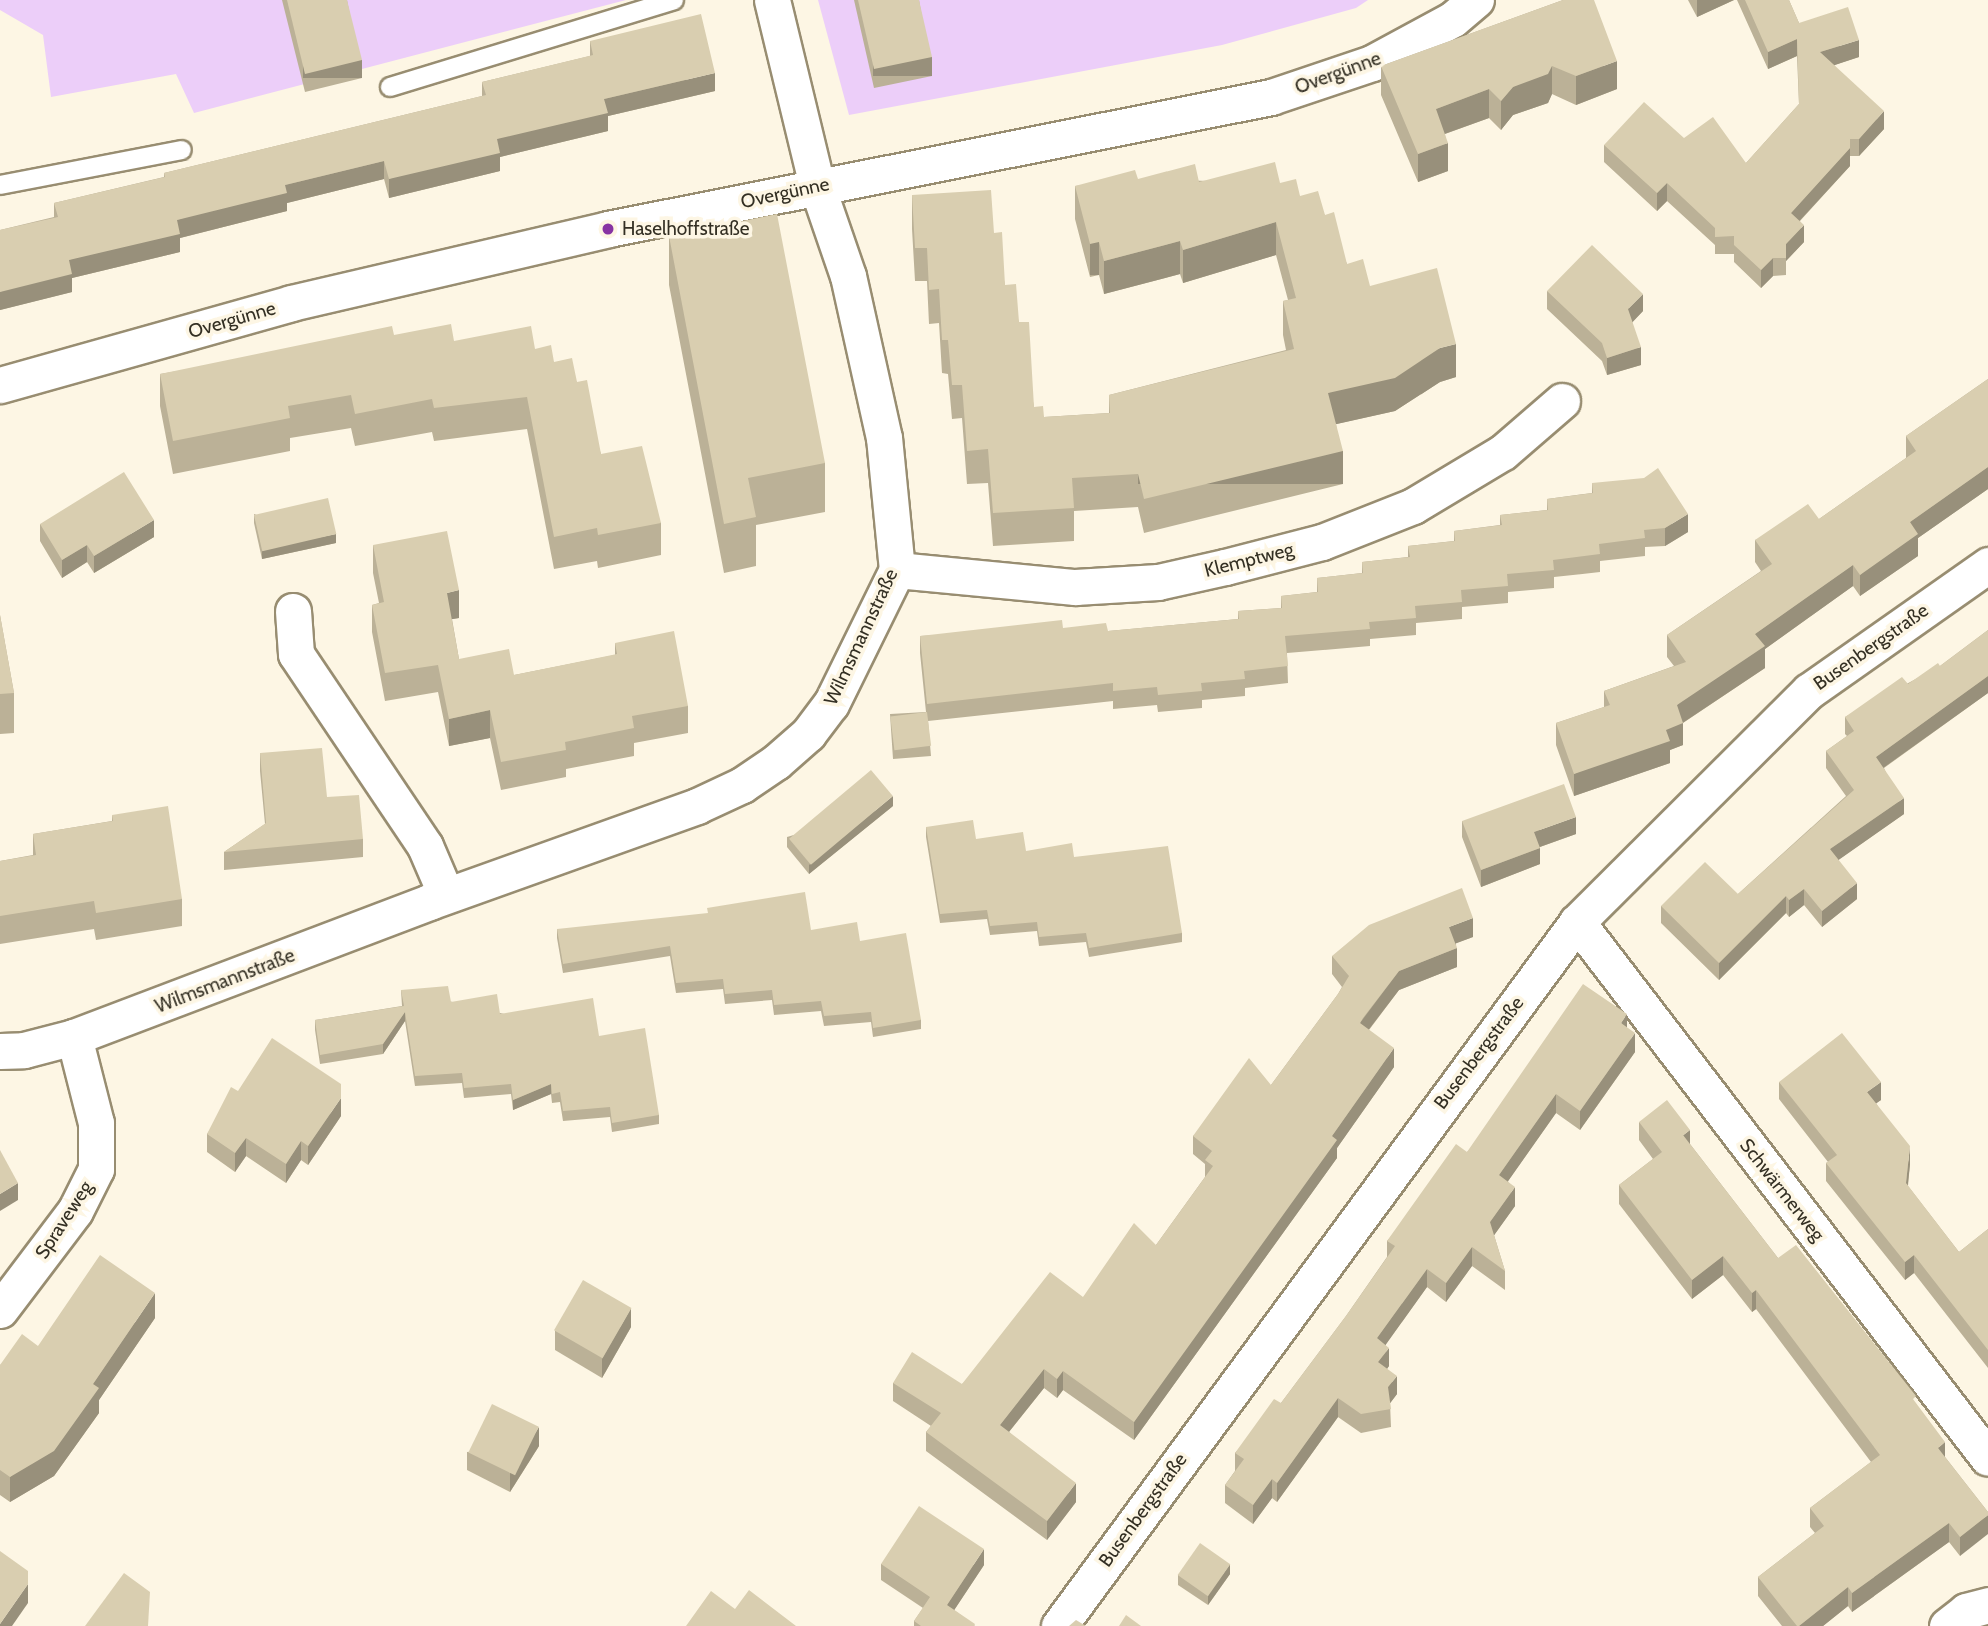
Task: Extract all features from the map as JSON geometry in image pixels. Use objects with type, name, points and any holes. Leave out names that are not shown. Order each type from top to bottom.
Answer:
[{"type":"street","points":[[772,0],[817,186]]},
{"type":"street","name":"Overgünne","points":[[0,385],[291,303],[817,186],[1271,97],[1372,63],[1452,19],[1476,0]]},
{"type":"street","name":"Wilmsmannstraße","points":[[0,1051],[74,1037],[446,895],[697,806],[776,762],[808,734],[831,704],[897,569],[884,438],[848,276],[817,186]]},
{"type":"street","name":"Klemptweg","points":[[897,569],[1075,587],[1158,582],[1225,567],[1322,542],[1413,506],[1503,452],[1562,401]]},
{"type":"street","name":"Busenbergstraße","points":[[1059,1626],[1577,922],[1809,691],[1988,565]]},
{"type":"street","points":[[293,611],[296,654],[425,846],[446,895]]},
{"type":"street","name":"Schwärmerweg","points":[[1577,922],[1988,1458]]},
{"type":"street","name":"Spraveweg","points":[[0,1310],[75,1211],[96,1169],[96,1123],[74,1037]]},
{"type":"street","points":[[1947,1626],[1966,1611],[1988,1605]]},
{"type":"lane","points":[[390,87],[674,0]]},
{"type":"lane","points":[[0,185],[182,150]]},
{"type":"shaded area","points":[[0,0],[626,0],[194,113],[176,74],[51,97],[43,35],[0,10]]},
{"type":"shaded area","points":[[818,0],[1368,0],[1356,8],[1222,45],[849,115]]},
{"type":"building","points":[[287,0],[347,0],[362,60],[305,74]]},
{"type":"building","points":[[858,0],[919,0],[932,57],[874,69]]},
{"type":"building","points":[[1563,0],[1594,0],[1617,61],[1576,76],[1552,66],[1548,74],[1513,87],[1501,101],[1489,89],[1436,109],[1448,143],[1418,154],[1381,66]]},
{"type":"building","points":[[1745,0],[1789,0],[1799,23],[1848,7],[1859,40],[1820,52],[1884,111],[1859,139],[1850,139],[1850,148],[1791,213],[1804,225],[1786,244],[1786,258],[1773,258],[1761,270],[1734,245],[1734,236],[1715,237],[1715,228],[1667,183],[1657,193],[1604,145],[1644,102],[1684,138],[1713,117],[1746,163],[1799,104],[1797,39],[1768,52]]},
{"type":"building","points":[[701,14],[715,73],[604,99],[608,113],[497,139],[500,153],[389,179],[384,161],[285,185],[287,193],[177,220],[180,234],[69,260],[72,274],[0,292],[0,230],[58,217],[54,203],[165,177],[164,173],[486,95],[482,82],[593,55],[590,41]]},
{"type":"building","points":[[1275,162],[1280,183],[1296,179],[1300,196],[1318,191],[1325,215],[1334,212],[1347,264],[1363,259],[1370,286],[1437,268],[1456,344],[1440,348],[1395,378],[1328,393],[1343,451],[1144,499],[1138,474],[1072,478],[1074,508],[993,513],[988,449],[967,451],[962,385],[952,385],[948,340],[942,340],[939,289],[929,290],[927,248],[915,248],[912,195],[991,190],[994,233],[1002,232],[1005,285],[1016,284],[1019,322],[1029,322],[1034,407],[1043,406],[1044,417],[1110,413],[1109,395],[1294,349],[1283,301],[1296,298],[1276,222],[1183,250],[1180,241],[1104,261],[1099,242],[1090,244],[1075,186],[1135,170],[1138,179],[1195,164],[1199,182]]},
{"type":"building","points":[[777,214],[825,463],[748,478],[756,517],[724,524],[669,236]]},
{"type":"building","points":[[1592,245],[1643,294],[1628,309],[1641,347],[1607,358],[1602,343],[1547,291]]},
{"type":"building","points":[[451,324],[454,341],[531,326],[535,349],[551,345],[554,362],[572,358],[577,382],[587,380],[601,454],[642,446],[661,523],[598,535],[597,528],[554,537],[527,397],[434,408],[432,399],[355,414],[351,395],[288,406],[290,418],[173,441],[160,374],[392,326],[394,335]]},
{"type":"building","points":[[1988,379],[1988,467],[1910,522],[1918,534],[1860,575],[1853,565],[1755,634],[1765,646],[1677,705],[1683,723],[1666,730],[1670,741],[1574,774],[1556,723],[1610,705],[1604,691],[1686,662],[1667,635],[1772,564],[1755,540],[1808,504],[1819,519],[1916,451],[1906,436]]},
{"type":"building","points":[[1658,468],[1688,514],[1665,528],[1644,530],[1645,538],[1599,544],[1600,554],[1553,560],[1554,570],[1507,574],[1508,586],[1461,590],[1462,602],[1415,606],[1416,618],[1369,622],[1370,629],[1285,636],[1288,666],[1244,671],[1245,679],[1201,683],[1202,691],[1158,695],[1157,687],[1113,691],[1113,683],[927,704],[920,636],[1062,620],[1063,628],[1106,623],[1108,631],[1239,619],[1238,611],[1282,608],[1281,596],[1318,592],[1317,578],[1363,573],[1362,562],[1410,557],[1408,546],[1455,541],[1454,531],[1502,525],[1500,515],[1548,510],[1547,499],[1593,493],[1592,483],[1644,478]]},
{"type":"building","points":[[124,472],[154,520],[94,556],[87,545],[62,560],[40,524]]},
{"type":"building","points":[[328,498],[336,534],[262,551],[254,515]]},
{"type":"building","points":[[447,531],[459,590],[447,593],[459,659],[509,649],[514,675],[617,654],[615,643],[674,631],[688,706],[632,716],[634,728],[565,742],[566,750],[501,762],[490,710],[449,719],[438,665],[385,673],[372,605],[384,602],[373,545]]},
{"type":"building","points":[[0,615],[14,693],[0,694]]},
{"type":"building","points":[[1988,630],[1988,676],[1876,757],[1904,798],[1830,849],[1857,883],[1822,911],[1804,889],[1789,900],[1786,896],[1719,963],[1661,906],[1705,862],[1738,894],[1854,790],[1826,751],[1854,731],[1845,717],[1902,677],[1908,684],[1938,663],[1940,666]]},
{"type":"building","points":[[927,712],[931,746],[894,750],[890,717]]},
{"type":"building","points":[[322,748],[327,797],[359,795],[363,839],[224,852],[266,823],[260,753]]},
{"type":"building","points":[[871,770],[893,796],[811,865],[789,839]]},
{"type":"building","points":[[1564,784],[1576,817],[1534,832],[1540,848],[1481,870],[1462,821]]},
{"type":"building","points":[[168,806],[182,899],[96,913],[94,901],[0,916],[0,861],[36,855],[33,834],[113,821],[112,815]]},
{"type":"building","points":[[973,820],[976,839],[1023,832],[1026,851],[1072,843],[1074,857],[1168,846],[1182,933],[1089,948],[1086,933],[1039,937],[1037,922],[990,926],[987,910],[940,914],[926,827]]},
{"type":"building","points":[[1462,888],[1473,918],[1449,927],[1457,948],[1399,971],[1363,1018],[1360,1023],[1394,1048],[1332,1136],[1337,1140],[1134,1422],[1063,1371],[1057,1379],[1044,1369],[1000,1425],[1076,1483],[1047,1521],[926,1432],[941,1413],[893,1383],[912,1352],[962,1384],[1050,1272],[1083,1297],[1134,1223],[1156,1245],[1213,1166],[1205,1160],[1212,1151],[1193,1136],[1249,1058],[1271,1085],[1349,976],[1332,956],[1369,925]]},
{"type":"building","points":[[805,892],[811,930],[857,922],[860,941],[906,933],[921,1020],[873,1028],[871,1012],[824,1016],[821,1001],[774,1005],[772,990],[725,994],[723,979],[676,983],[670,946],[563,964],[557,929],[708,913],[707,908]]},
{"type":"building","points":[[1583,984],[1627,1014],[1621,1023],[1635,1033],[1580,1111],[1556,1094],[1499,1175],[1515,1187],[1490,1222],[1505,1271],[1472,1247],[1446,1283],[1427,1269],[1377,1338],[1389,1348],[1378,1362],[1397,1376],[1388,1387],[1391,1409],[1361,1414],[1338,1398],[1277,1483],[1272,1479],[1253,1505],[1225,1485],[1244,1459],[1235,1453],[1274,1399],[1281,1403],[1346,1316],[1395,1246],[1387,1241],[1456,1144],[1467,1152]]},
{"type":"building","points":[[448,986],[451,1002],[497,994],[500,1014],[593,998],[599,1036],[645,1028],[659,1115],[612,1123],[610,1107],[563,1111],[560,1092],[552,1094],[551,1084],[513,1100],[511,1084],[464,1088],[462,1073],[415,1076],[405,1012],[383,1044],[320,1055],[315,1020],[404,1006],[401,990]]},
{"type":"building","points":[[1842,1033],[1881,1082],[1867,1092],[1910,1146],[1906,1183],[1959,1252],[1988,1229],[1988,1350],[1914,1255],[1905,1262],[1826,1163],[1837,1155],[1779,1082]]},
{"type":"building","points":[[272,1038],[341,1084],[341,1098],[308,1146],[301,1141],[286,1164],[246,1138],[235,1153],[207,1134],[231,1087],[238,1091]]},
{"type":"building","points":[[1667,1100],[1690,1130],[1683,1135],[1778,1258],[1796,1245],[1916,1396],[1913,1399],[1945,1442],[1938,1448],[1988,1512],[1988,1515],[1960,1537],[1949,1523],[1852,1593],[1848,1587],[1799,1626],[1758,1577],[1824,1526],[1810,1508],[1880,1455],[1756,1290],[1752,1293],[1723,1256],[1692,1280],[1619,1185],[1662,1152],[1639,1122]]},
{"type":"building","points":[[0,1150],[18,1183],[0,1194]]},
{"type":"building","points":[[100,1255],[155,1293],[93,1384],[99,1388],[54,1451],[10,1477],[0,1470],[0,1365],[22,1334],[38,1346]]},
{"type":"building","points":[[583,1280],[631,1308],[602,1358],[554,1330]]},
{"type":"building","points":[[492,1404],[539,1427],[515,1475],[468,1453]]},
{"type":"building","points":[[919,1506],[984,1549],[947,1605],[975,1624],[974,1626],[921,1626],[914,1621],[930,1597],[881,1564]]},
{"type":"building","points":[[1200,1543],[1230,1564],[1208,1596],[1178,1575]]},
{"type":"building","points":[[0,1551],[28,1571],[28,1584],[0,1624]]},
{"type":"building","points":[[124,1573],[150,1592],[148,1626],[85,1626]]},
{"type":"building","points":[[749,1590],[796,1626],[686,1626],[711,1591],[735,1609]]},
{"type":"building","points":[[1126,1615],[1141,1626],[1119,1626]]},
{"type":"building","points":[[1076,1620],[1086,1626],[1069,1626]]},
{"type":"place","name":"Haselhoffstraße","points":[[608,229]]}]
